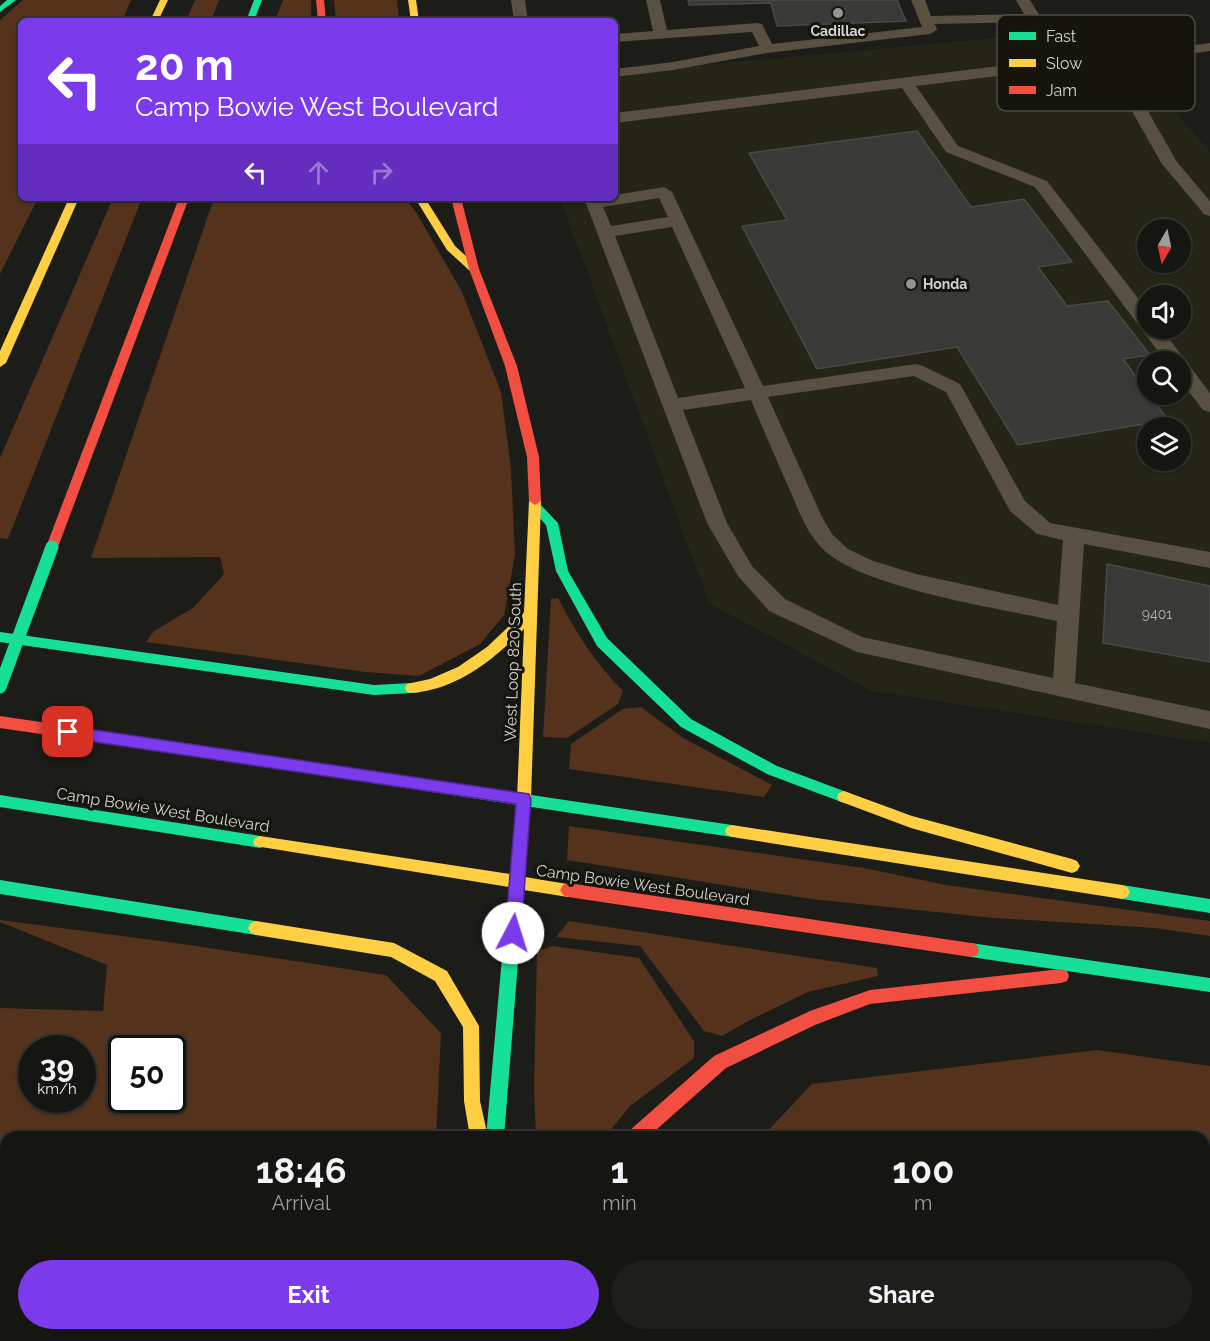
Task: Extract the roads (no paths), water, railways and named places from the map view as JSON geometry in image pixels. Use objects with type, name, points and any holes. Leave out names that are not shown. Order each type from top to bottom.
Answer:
[{"type":"main road","points":[[0,10],[12,0]]},
{"type":"main road","points":[[155,18],[164,0]]},
{"type":"main road","points":[[251,18],[258,0]]},
{"type":"main road","points":[[321,0],[322,18]]},
{"type":"main road","points":[[412,0],[415,18]]},
{"type":"main road","points":[[0,363],[73,201]]},
{"type":"main road","points":[[0,687],[183,201]]},
{"type":"main road","points":[[422,201],[451,248],[474,269]]},
{"type":"main road","name":"West Loop 820 South","points":[[457,201],[474,269],[511,366],[533,457],[535,506],[524,799],[496,1131]]},
{"type":"main road","points":[[535,506],[552,523],[562,571],[602,642],[686,723],[772,770],[911,822],[1084,869]]},
{"type":"main road","points":[[0,637],[374,690],[411,688],[447,680],[490,655],[531,613]]},
{"type":"main road","points":[[0,722],[1210,904]]},
{"type":"main road","name":"Camp Bowie West Boulevard","points":[[0,801],[518,883],[1210,985]]},
{"type":"main road","points":[[1107,875],[1210,904]]},
{"type":"main road","points":[[0,887],[394,950],[441,976],[471,1026],[472,1101],[478,1131]]},
{"type":"main road","points":[[640,1131],[720,1062],[810,1019],[870,997],[1110,971]]},
{"type":"lane","points":[[519,0],[521,18]]},
{"type":"lane","points":[[653,0],[661,34]]},
{"type":"lane","points":[[618,73],[673,66],[767,49],[930,30],[918,0]]},
{"type":"lane","points":[[1023,0],[1032,15]]},
{"type":"lane","points":[[926,20],[997,19]]},
{"type":"lane","points":[[618,38],[757,27],[767,49]]},
{"type":"lane","points":[[1195,49],[1210,47]]},
{"type":"lane","points":[[618,118],[997,72]]},
{"type":"lane","points":[[906,83],[952,148],[1041,184],[1137,310]]},
{"type":"lane","points":[[1140,111],[1170,164],[1210,211]]},
{"type":"lane","points":[[618,198],[664,192],[812,518],[825,539],[841,554],[866,566],[914,582],[1068,615]]},
{"type":"lane","points":[[593,201],[717,523],[745,571],[777,605],[857,644],[1210,720]]},
{"type":"lane","points":[[605,232],[677,221]]},
{"type":"lane","points":[[671,405],[916,370],[953,388],[1017,506],[1044,529],[1210,560]]},
{"type":"lane","points":[[1191,381],[1210,406]]},
{"type":"lane","points":[[1063,690],[1074,534]]},
{"type":"place","name":"Cadillac","points":[[838,13]]},
{"type":"place","name":"Honda","points":[[911,284]]}]
